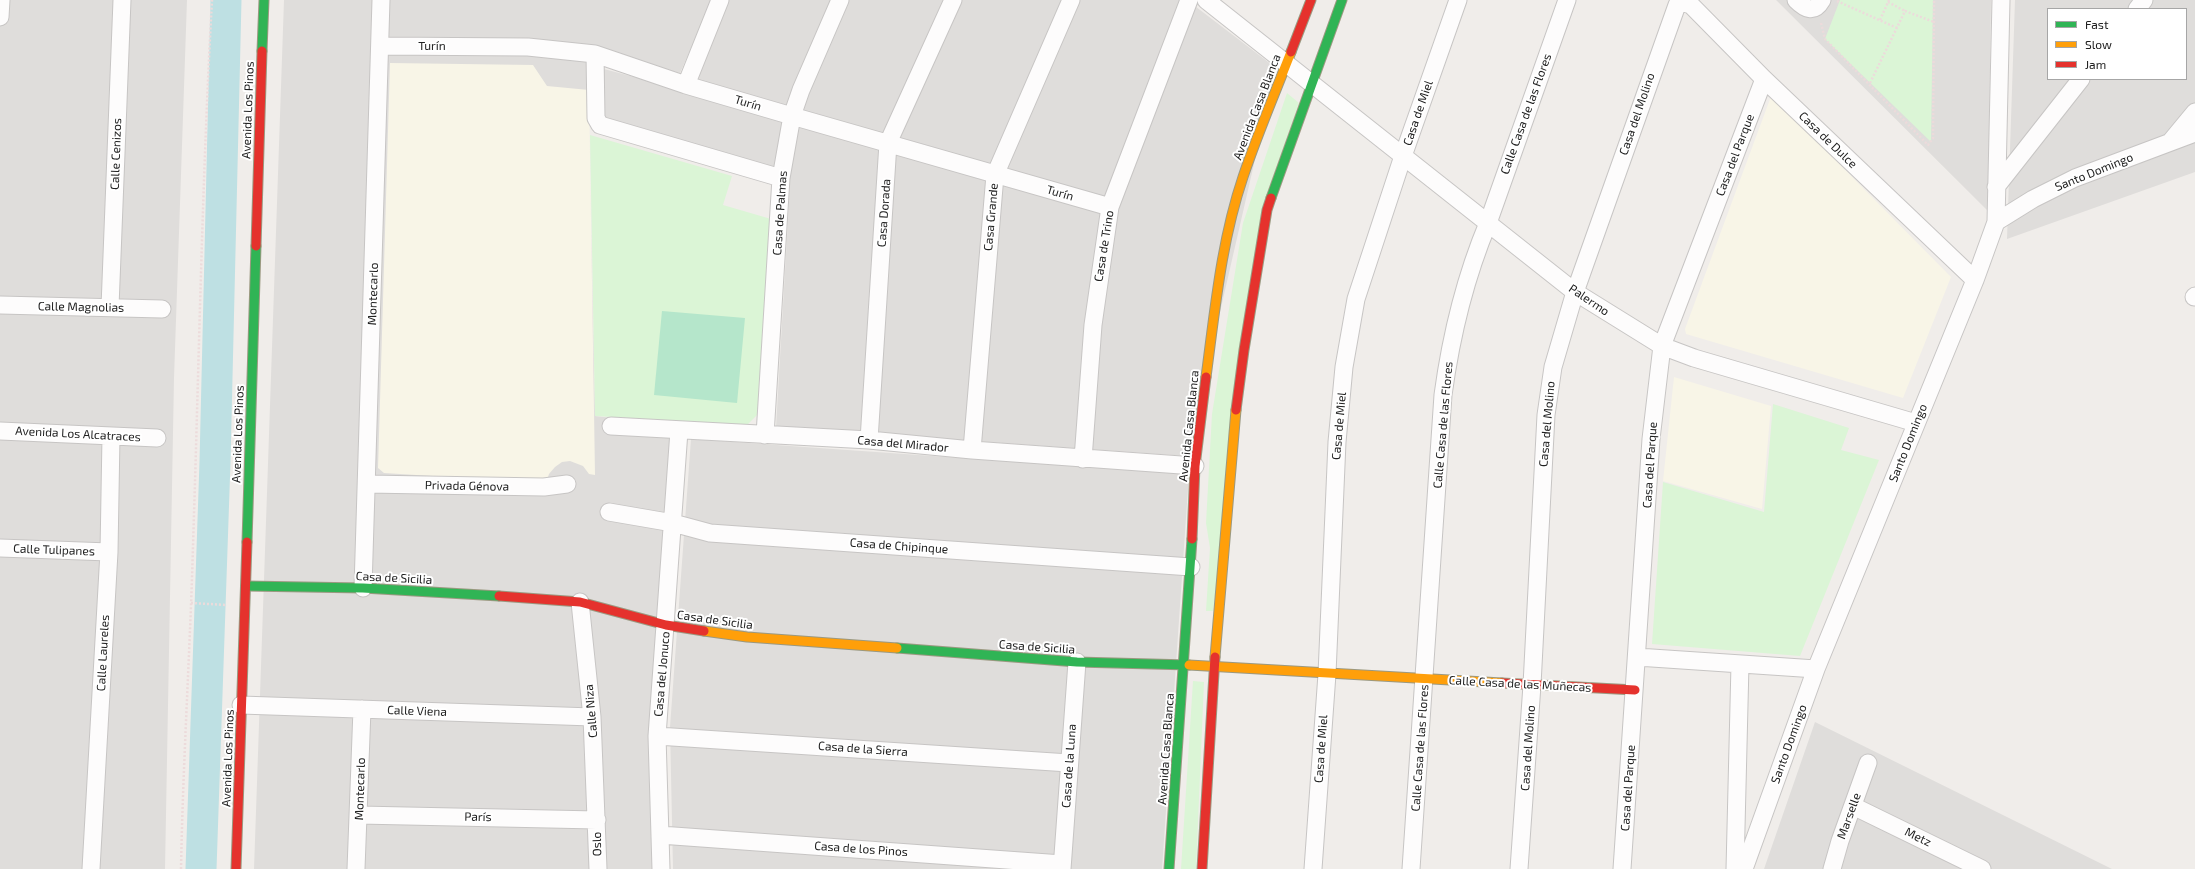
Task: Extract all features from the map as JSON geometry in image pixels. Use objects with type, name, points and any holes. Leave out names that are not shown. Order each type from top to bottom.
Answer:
[{"type":"street","points":[[0,17],[1,0]]},
{"type":"street","name":"Calle Cenizos","points":[[110,307],[122,0]]},
{"type":"street","name":"Avenida Los Pinos","points":[[236,869],[264,0]]},
{"type":"street","name":"Montecarlo","points":[[364,588],[381,0]]},
{"type":"street","points":[[686,85],[720,0]]},
{"type":"street","name":"Casa de Palmas","points":[[766,435],[781,178],[792,116],[801,90],[840,0]]},
{"type":"street","name":"Casa Dorada","points":[[869,440],[888,143],[953,0]]},
{"type":"street","name":"Casa Grande","points":[[972,450],[995,174],[1071,0]]},
{"type":"street","name":"Casa de Trino","points":[[1083,459],[1092,326],[1110,207],[1189,0]]},
{"type":"street","name":"Palermo","points":[[1206,0],[1312,82],[1575,292],[1662,346],[1694,358],[1916,423]]},
{"type":"street","name":"Avenida Casa Blanca","points":[[1169,869],[1191,567],[1195,466],[1224,248],[1243,177],[1311,0]]},
{"type":"street","points":[[1202,869],[1214,668],[1232,445],[1244,350],[1262,232],[1268,210],[1312,82],[1342,0]]},
{"type":"street","name":"Casa de Miel","points":[[1313,869],[1327,674],[1337,442],[1344,367],[1356,299],[1403,156],[1458,0]]},
{"type":"street","name":"Calle Casa de las Flores","points":[[1411,869],[1446,376],[1463,293],[1473,257],[1488,223],[1567,0]]},
{"type":"street","points":[[1796,0],[1803,7],[1817,6]]},
{"type":"street","points":[[2138,8],[2144,0]]},
{"type":"street","name":"Casa de Dulce","points":[[1681,2],[1691,5],[1764,79],[1975,280]]},
{"type":"street","name":"Casa del Molino","points":[[1519,869],[1532,685],[1546,415],[1553,367],[1575,292],[1674,10],[1681,2]]},
{"type":"street","points":[[1996,222],[2002,2]]},
{"type":"street","name":"Turín","points":[[380,46],[528,47],[595,54],[686,85],[1110,207]]},
{"type":"street","points":[[595,54],[596,118],[600,125],[781,178]]},
{"type":"street","name":"Casa del Parque","points":[[1622,869],[1651,439],[1662,346],[1764,79]]},
{"type":"street","points":[[1996,187],[2080,80]]},
{"type":"street","points":[[2171,141],[2195,112]]},
{"type":"street","name":"Santo Domingo","points":[[1744,869],[1816,669],[1975,280],[1996,222],[2033,199],[2075,178],[2195,133]]},
{"type":"street","name":"Calle Magnolias","points":[[0,305],[162,309]]},
{"type":"street","name":"Casa del Mirador","points":[[611,426],[679,431],[869,440],[1083,459],[1195,466]]},
{"type":"street","name":"Avenida Los Alcatraces","points":[[0,430],[157,438]]},
{"type":"street","name":"Casa del Jonuco","points":[[661,869],[657,736],[679,431]]},
{"type":"street","name":"Calle Laureles","points":[[92,869],[109,552],[111,436]]},
{"type":"street","name":"Privada Génova","points":[[367,484],[544,487],[567,484]]},
{"type":"street","name":"Casa de Chipinque","points":[[609,512],[673,523],[710,533],[1191,567]]},
{"type":"street","name":"Calle Tulipanes","points":[[0,548],[109,552]]},
{"type":"street","name":"Casa de Sicilia","points":[[246,586],[364,588],[535,598],[580,602],[666,625],[748,637],[1077,662],[1184,665],[1214,668]]},
{"type":"street","name":"Calle Niza","points":[[580,602],[592,717],[597,820]]},
{"type":"street","points":[[1637,657],[1816,669]]},
{"type":"street","name":"Casa de la Luna","points":[[1062,867],[1077,662]]},
{"type":"street","points":[[1735,869],[1740,664]]},
{"type":"street","name":"Calle Casa de las Muñecas","points":[[1214,668],[1635,690]]},
{"type":"street","name":"Calle Viena","points":[[241,705],[592,717]]},
{"type":"street","name":"Montecarlo","points":[[356,869],[362,709]]},
{"type":"street","name":"Casa de la Sierra","points":[[657,736],[1069,763]]},
{"type":"street","name":"Marselle","points":[[1832,869],[1840,841],[1868,763]]},
{"type":"street","name":"Metz","points":[[1853,806],[1982,869]]},
{"type":"street","name":"París","points":[[359,815],[597,820]]},
{"type":"street","name":"Oslo","points":[[597,820],[598,869]]},
{"type":"street","name":"Casa de los Pinos","points":[[660,835],[1062,867]]},
{"type":"path","points":[[181,869],[191,603],[203,189],[212,0]]},
{"type":"path","points":[[1836,0],[1897,28]]},
{"type":"path","points":[[1817,6],[1825,39],[1870,83],[1927,144],[1930,145],[1933,138],[1934,0]]},
{"type":"path","points":[[1880,20],[1888,1],[1934,22]]},
{"type":"path","points":[[1870,83],[1905,10]]},
{"type":"path","points":[[191,603],[245,606]]},
{"type":"shaded area","points":[[0,0],[187,0],[174,378],[165,869],[0,869]]},
{"type":"shaded area","points":[[284,0],[712,0],[680,73],[587,46],[595,416],[675,425],[660,869],[254,869]]},
{"type":"shaded area","points":[[718,0],[1187,0],[1276,68],[1187,456],[776,427],[790,185],[602,133],[604,69],[679,89]]},
{"type":"shaded area","points":[[1776,0],[1991,0],[1988,211]]},
{"type":"shaded area","points":[[2015,0],[2195,0],[2195,172],[2007,239]]},
{"type":"shaded area","points":[[390,63],[533,65],[547,86],[589,90],[595,475],[589,474],[583,466],[570,461],[562,462],[555,467],[549,474],[546,483],[384,473],[378,468]]},
{"type":"shaded area","points":[[1774,98],[1951,277],[1903,398],[1686,334],[1685,329],[1770,99]]},
{"type":"shaded area","points":[[1674,377],[1771,406],[1762,509],[1663,481]]},
{"type":"shaded area","points":[[691,439],[1189,474],[1162,869],[673,869],[670,727]]},
{"type":"shaded area","points":[[1815,722],[2112,869],[1764,869]]},
{"type":"green space","points":[[1840,0],[1933,0],[1931,142],[1825,39]]},
{"type":"green space","points":[[1287,93],[1299,103],[1261,212],[1213,611],[1206,611],[1210,548],[1206,523],[1212,414],[1243,223]]},
{"type":"green space","points":[[590,135],[732,176],[723,205],[771,219],[759,413],[747,425],[595,416]]},
{"type":"green space","points":[[662,311],[745,318],[737,403],[654,395]]},
{"type":"green space","points":[[1773,404],[1849,428],[1841,450],[1879,460],[1800,656],[1652,644],[1663,482],[1764,512]]},
{"type":"green space","points":[[1193,681],[1204,682],[1196,869],[1181,869]]},
{"type":"waterway","points":[[201,869],[215,462],[226,0]]},
{"type":"traffic: fast","points":[[262,51],[264,0]]},
{"type":"traffic: fast","points":[[1271,198],[1342,0]]},
{"type":"traffic: fast","points":[[247,542],[256,246]]},
{"type":"traffic: fast","points":[[1169,869],[1192,539]]},
{"type":"traffic: fast","points":[[246,586],[363,588],[499,596]]},
{"type":"traffic: fast","points":[[897,648],[1077,662],[1189,665]]},
{"type":"traffic: slow","points":[[1206,377],[1224,251],[1235,202],[1254,146],[1291,52]]},
{"type":"traffic: slow","points":[[1215,657],[1236,410]]},
{"type":"traffic: slow","points":[[704,631],[747,637],[897,648]]},
{"type":"traffic: slow","points":[[1189,665],[1502,683]]},
{"type":"traffic: jam","points":[[1291,52],[1311,0]]},
{"type":"traffic: jam","points":[[256,246],[262,51]]},
{"type":"traffic: jam","points":[[1236,410],[1244,350],[1267,210],[1271,198]]},
{"type":"traffic: jam","points":[[1192,539],[1195,466],[1206,377]]},
{"type":"traffic: jam","points":[[236,869],[247,542]]},
{"type":"traffic: jam","points":[[499,596],[580,602],[666,625],[704,631]]},
{"type":"traffic: jam","points":[[1202,869],[1215,657]]},
{"type":"traffic: jam","points":[[1502,683],[1635,690]]}]
